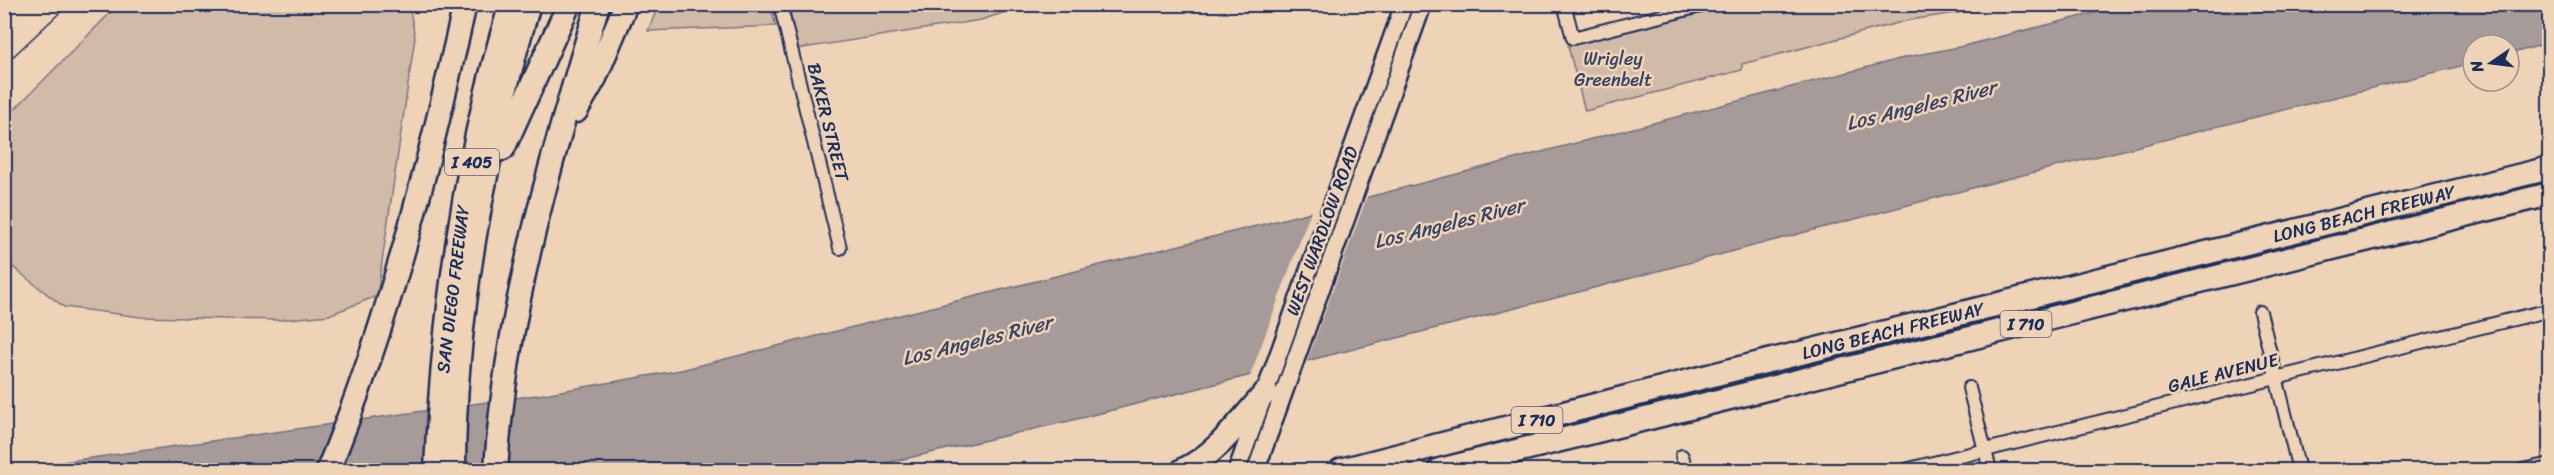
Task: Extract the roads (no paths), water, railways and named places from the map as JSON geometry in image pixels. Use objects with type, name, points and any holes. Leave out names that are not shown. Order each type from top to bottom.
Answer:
[{"type":"highway","points":[[446,89],[444,55],[451,4]]},
{"type":"highway","points":[[328,471],[362,384],[417,210],[465,4]]},
{"type":"highway","points":[[504,28],[506,4]]},
{"type":"highway","name":"SAN DIEGO FREEWAY","points":[[464,471],[469,391],[465,292],[465,196],[511,4]]},
{"type":"highway","points":[[448,471],[451,391],[486,147],[522,4]]},
{"type":"highway","points":[[454,471],[465,292],[483,188],[530,4]]},
{"type":"highway","name":"SAN DIEGO FREEWAY","points":[[436,471],[441,383],[539,4]]},
{"type":"highway","points":[[503,149],[568,4]]},
{"type":"highway","points":[[496,471],[505,380],[522,275],[540,200],[598,4]]},
{"type":"highway","points":[[557,143],[595,78],[626,4]]},
{"type":"highway","name":"LONG BEACH FREEWAY","points":[[1341,471],[1732,370],[2550,168]]},
{"type":"highway","name":"LONG BEACH FREEWAY","points":[[1440,471],[2550,194]]},
{"type":"highway","points":[[1183,471],[1202,459],[1222,441],[1266,392]]},
{"type":"main road","name":"WEST WARDLOW ROAD","points":[[1237,471],[1404,4]]},
{"type":"main road","name":"WEST WARDLOW ROAD","points":[[1256,471],[1385,116],[1423,4]]},
{"type":"street","name":"BAKER STREET","points":[[780,4],[840,248]]},
{"type":"street","points":[[1564,4],[1573,38],[1708,4]]},
{"type":"street","name":"GALE AVENUE","points":[[1905,471],[2550,310]]},
{"type":"street","points":[[2260,312],[2299,471]]},
{"type":"street","points":[[1969,388],[1990,471]]},
{"type":"street","points":[[1682,456],[1686,471]]},
{"type":"street","points":[[2522,471],[2550,464]]},
{"type":"water","name":"Los Angeles River","points":[[2126,5],[2549,5],[2549,43],[2521,51],[2521,33],[2461,33],[2461,66],[1999,181],[1567,295],[1069,421],[856,470],[6,470],[544,394],[681,370],[1272,222],[1907,57],[1959,47]]},
{"type":"tram line","points":[[4,65],[69,4]]},
{"type":"park label","name":"Wrigley Greenbelt","points":[[1613,69]]}]
